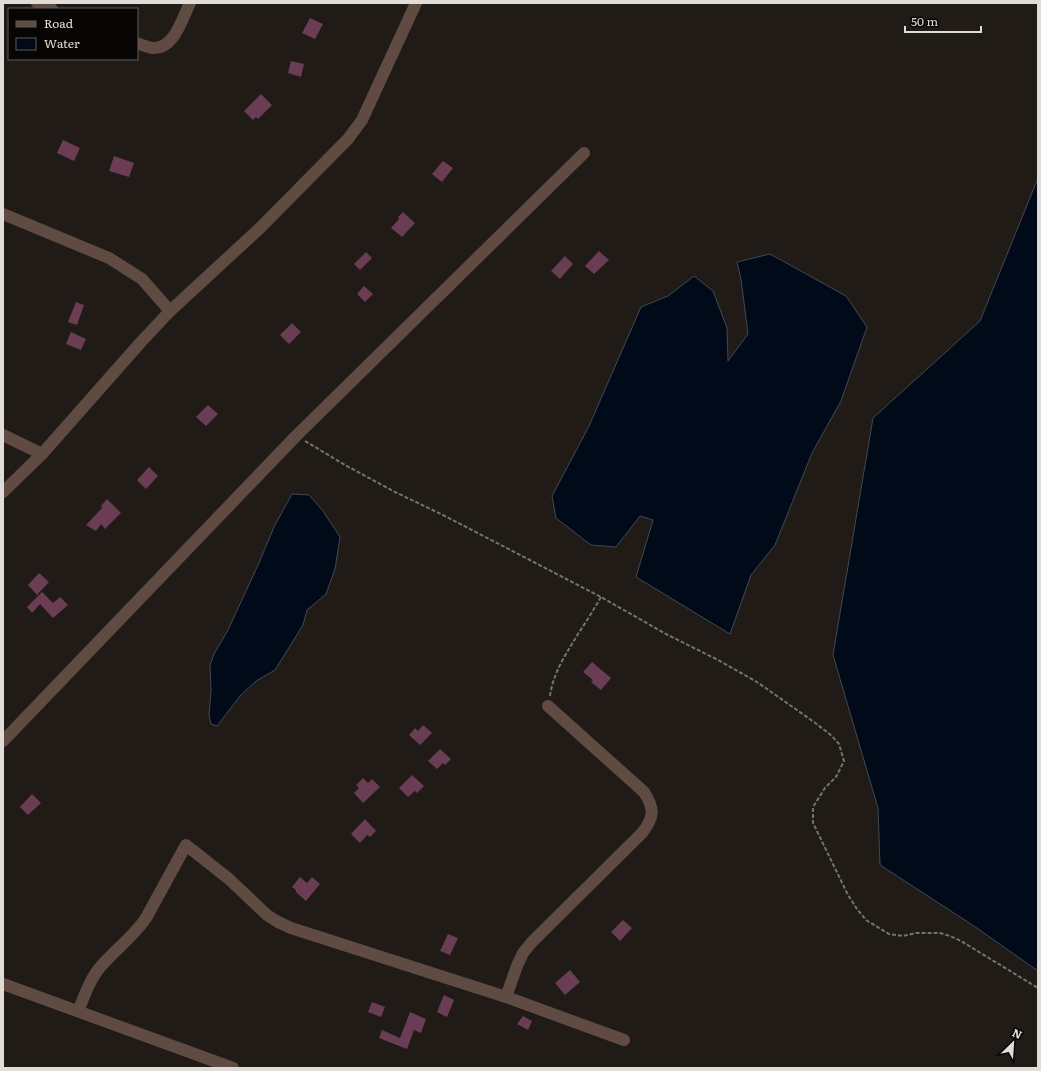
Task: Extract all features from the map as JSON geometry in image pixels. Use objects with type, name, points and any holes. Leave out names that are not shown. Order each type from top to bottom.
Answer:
[{"type":"street","points":[[37,3],[50,8]]},
{"type":"street","points":[[138,43],[152,48],[159,48],[166,45],[175,35],[190,3]]},
{"type":"street","points":[[3,492],[42,454],[170,311],[259,229],[348,139],[362,120],[416,3]]},
{"type":"street","points":[[3,741],[296,436],[584,153]]},
{"type":"street","points":[[3,214],[109,258],[142,279],[170,311]]},
{"type":"street","points":[[3,435],[42,454]]},
{"type":"street","points":[[506,998],[523,953],[642,833],[649,825],[652,816],[652,809],[649,800],[644,792],[548,706]]},
{"type":"street","points":[[78,1011],[102,965],[131,937],[146,918],[186,845],[229,879],[267,915],[291,928],[506,998],[624,1040]]},
{"type":"street","points":[[3,984],[233,1068]]},
{"type":"path","points":[[296,436],[395,492],[601,597],[666,634],[718,660],[757,682],[814,722],[832,736],[839,744],[844,761],[836,777],[826,788],[813,807],[813,823],[848,895],[866,920],[889,934],[903,936],[916,933],[940,933],[950,936],[961,941],[1038,988]]},
{"type":"path","points":[[548,706],[551,686],[564,655],[601,597]]},
{"type":"water","points":[[1038,178],[1038,971],[974,926],[880,865],[878,808],[833,655],[873,418],[980,321]]},
{"type":"water","points":[[770,254],[846,296],[867,327],[841,401],[812,453],[775,545],[751,575],[730,634],[636,577],[653,520],[640,516],[616,547],[591,545],[556,518],[552,496],[589,426],[641,307],[668,296],[694,276],[713,291],[727,328],[728,361],[748,334],[741,279],[737,262]]},
{"type":"water","points":[[292,494],[309,495],[323,511],[340,537],[335,569],[326,594],[307,610],[303,625],[275,670],[256,681],[240,696],[217,726],[211,724],[209,715],[211,690],[210,665],[214,654],[228,630],[274,527]]},
{"type":"building","points":[[310,18],[323,24],[315,39],[302,33]]},
{"type":"building","points":[[291,61],[304,64],[301,77],[288,73]]},
{"type":"building","points":[[261,94],[272,105],[258,119],[256,117],[253,120],[244,111]]},
{"type":"building","points":[[63,140],[80,148],[74,161],[57,153]]},
{"type":"building","points":[[114,156],[134,163],[129,177],[109,171]]},
{"type":"building","points":[[443,161],[453,168],[442,182],[432,174]]},
{"type":"building","points":[[403,212],[415,223],[402,237],[391,228]]},
{"type":"building","points":[[599,251],[609,260],[594,274],[585,266]]},
{"type":"building","points":[[366,252],[372,258],[360,270],[354,264]]},
{"type":"building","points":[[565,256],[573,264],[560,279],[551,271]]},
{"type":"building","points":[[364,286],[373,294],[365,302],[357,294]]},
{"type":"building","points":[[76,302],[84,305],[77,325],[68,322]]},
{"type":"building","points":[[292,323],[301,332],[289,344],[280,335]]},
{"type":"building","points":[[71,332],[86,339],[81,350],[66,344]]},
{"type":"building","points":[[208,405],[218,414],[206,426],[196,417]]},
{"type":"building","points":[[149,467],[158,476],[146,489],[137,480]]},
{"type":"building","points":[[107,499],[121,513],[105,529],[101,524],[96,531],[86,525],[102,508],[101,506]]},
{"type":"building","points":[[39,573],[49,582],[37,595],[28,585]]},
{"type":"building","points":[[42,592],[53,603],[60,597],[68,605],[53,618],[40,604],[32,613],[27,607]]},
{"type":"building","points":[[592,662],[611,678],[601,690],[591,682],[593,680],[583,672]]},
{"type":"building","points":[[423,725],[432,733],[420,745],[409,735],[415,728],[418,731]]},
{"type":"building","points":[[440,749],[451,759],[445,765],[443,763],[437,769],[428,761]]},
{"type":"building","points":[[412,775],[424,786],[417,793],[415,791],[408,797],[399,788]]},
{"type":"building","points":[[363,778],[368,783],[372,779],[380,787],[363,803],[354,793],[359,788],[356,785]]},
{"type":"building","points":[[32,794],[41,803],[28,815],[20,807]]},
{"type":"building","points":[[365,819],[376,831],[370,837],[367,835],[360,843],[351,834]]},
{"type":"building","points":[[300,877],[307,883],[312,877],[320,884],[306,901],[292,887]]},
{"type":"building","points":[[623,920],[632,928],[620,941],[611,932]]},
{"type":"building","points":[[448,934],[458,938],[450,955],[440,951]]},
{"type":"building","points":[[570,970],[580,982],[565,995],[555,983]]},
{"type":"building","points":[[444,995],[454,1000],[447,1017],[437,1012]]},
{"type":"building","points":[[372,1002],[385,1007],[381,1017],[368,1012]]},
{"type":"building","points":[[410,1012],[426,1019],[421,1033],[414,1030],[407,1049],[379,1038],[382,1030],[400,1038]]},
{"type":"building","points":[[523,1016],[532,1021],[528,1030],[517,1024]]}]
